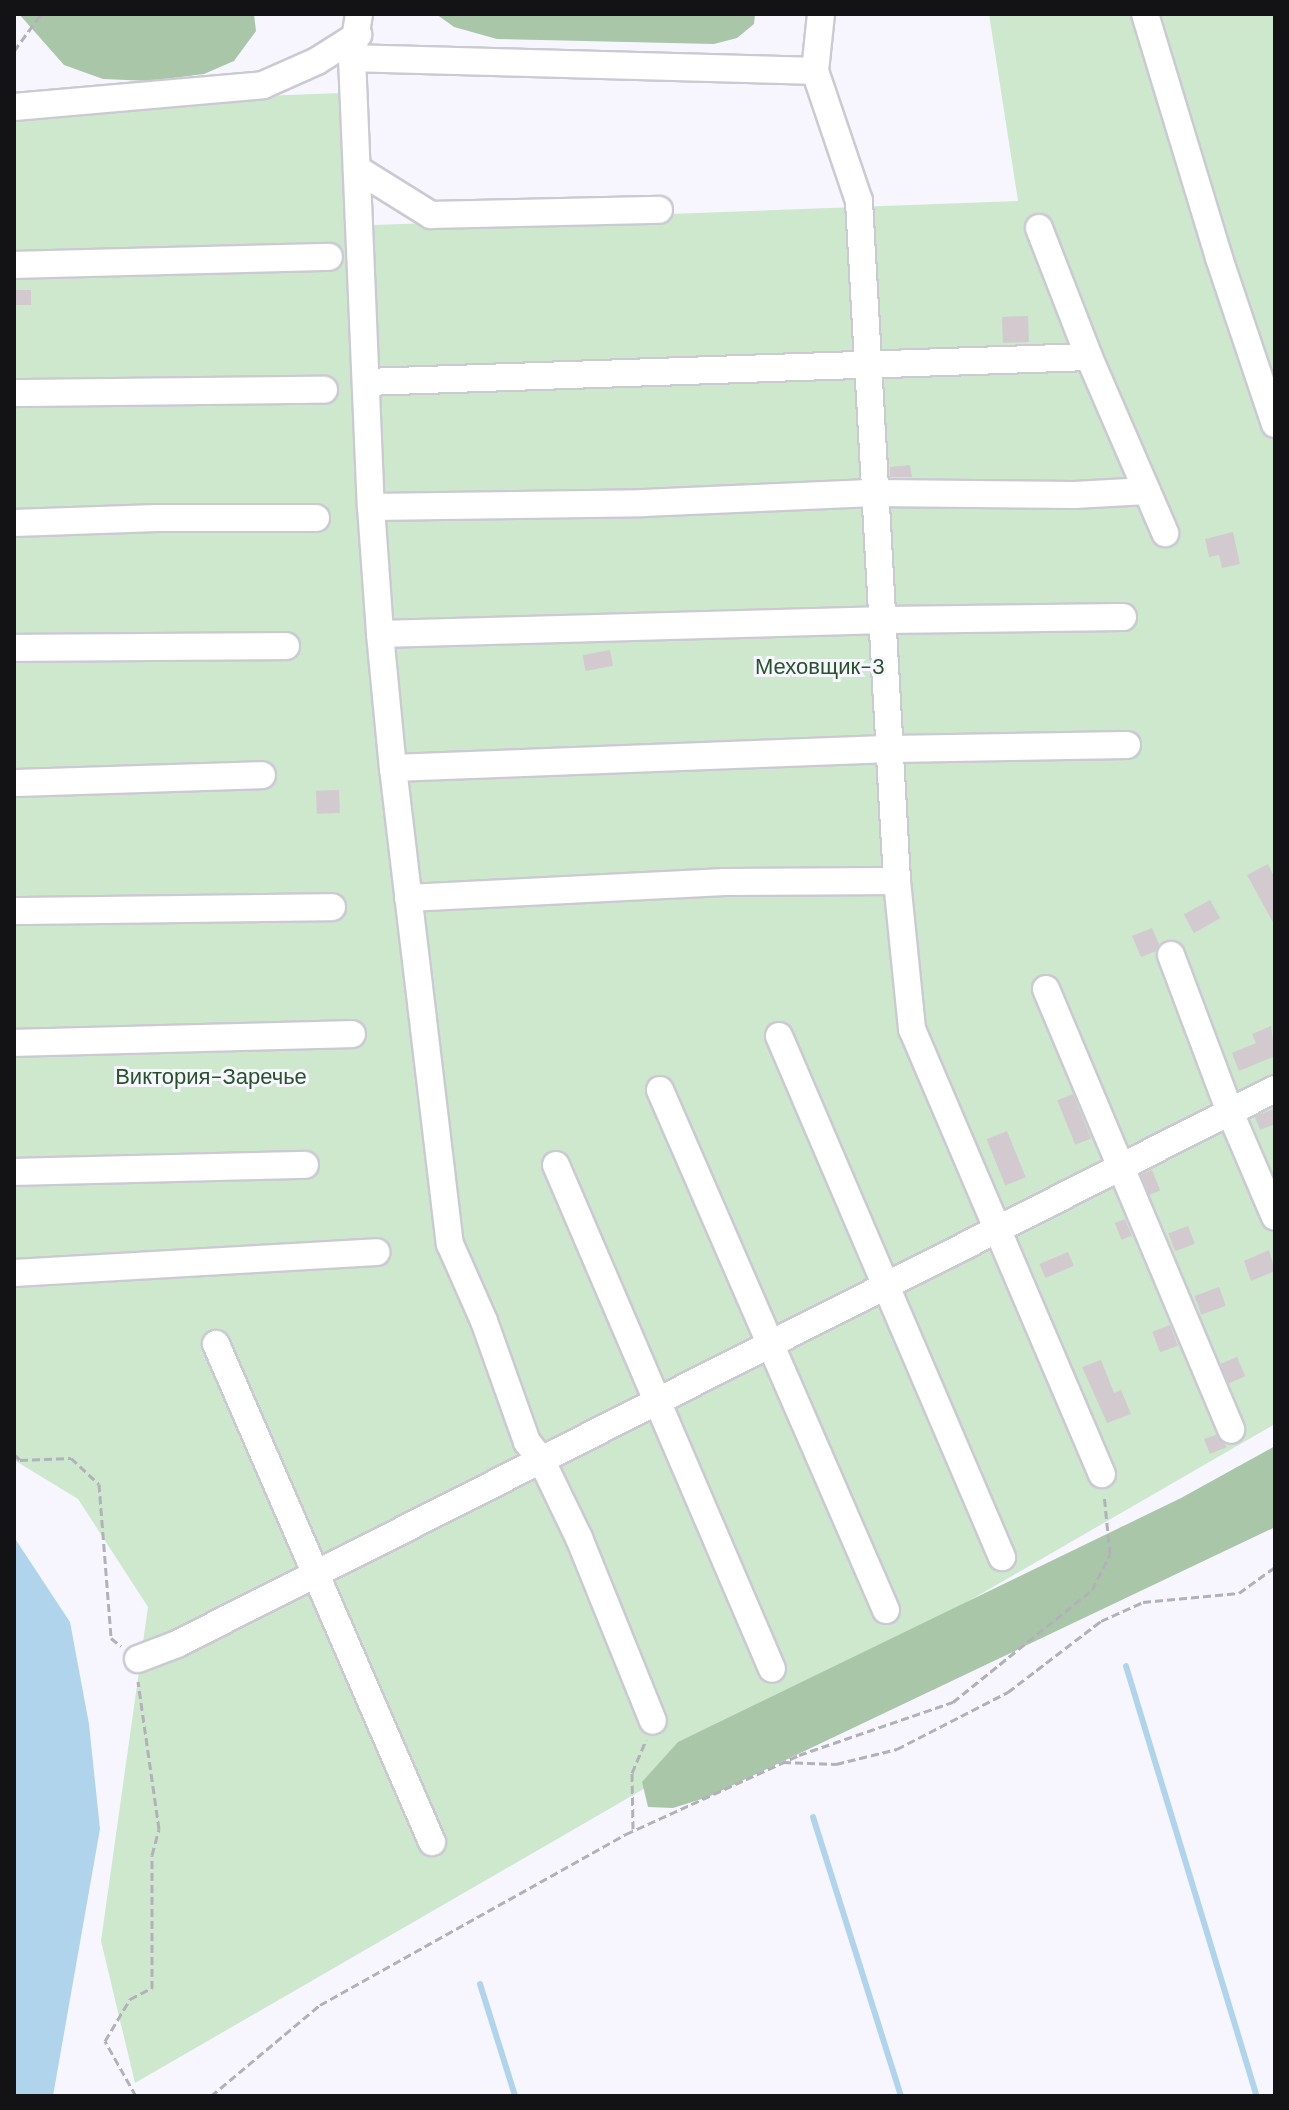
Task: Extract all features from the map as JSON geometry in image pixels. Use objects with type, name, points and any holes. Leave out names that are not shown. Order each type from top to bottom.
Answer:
[{"type":"street","points":[[821,14],[815,71],[859,201],[870,366],[873,493],[885,620],[897,881],[912,1029],[1102,1474]]},
{"type":"street","points":[[1145,14],[1219,258],[1275,424]]},
{"type":"street","points":[[14,107],[263,85],[317,61],[356,35],[815,71]]},
{"type":"street","points":[[356,35],[357,169],[371,507],[380,634],[450,1244],[484,1321],[527,1442],[541,1459],[579,1538],[653,1721]]},
{"type":"street","points":[[357,169],[431,215],[659,210]]},
{"type":"street","points":[[1039,228],[1089,357],[1165,533]]},
{"type":"street","points":[[14,265],[329,257]]},
{"type":"street","points":[[366,382],[1089,357]]},
{"type":"street","points":[[14,393],[324,390]]},
{"type":"street","points":[[371,507],[643,503],[873,493],[1074,495],[1147,491]]},
{"type":"street","points":[[14,523],[157,518],[316,518]]},
{"type":"street","points":[[380,634],[885,620],[1123,617]]},
{"type":"street","points":[[14,648],[286,646]]},
{"type":"street","points":[[393,768],[892,749],[1127,745]]},
{"type":"street","points":[[14,783],[262,775]]},
{"type":"street","points":[[408,898],[725,882],[897,881]]},
{"type":"street","points":[[14,911],[332,907]]},
{"type":"street","points":[[1171,955],[1230,1112],[1275,1217]]},
{"type":"street","points":[[1046,989],[1231,1430]]},
{"type":"street","points":[[14,1043],[352,1034]]},
{"type":"street","points":[[779,1036],[1002,1557]]},
{"type":"street","points":[[138,1659],[177,1644],[1275,1089]]},
{"type":"street","points":[[660,1090],[886,1610]]},
{"type":"street","points":[[14,1172],[305,1165]]},
{"type":"street","points":[[556,1165],[772,1669]]},
{"type":"street","points":[[14,1273],[376,1252]]},
{"type":"street","points":[[216,1344],[432,1842]]},
{"type":"path","points":[[14,51],[41,14]]},
{"type":"path","points":[[14,1454],[20,1460],[71,1458],[99,1484],[111,1638],[138,1659],[138,1691],[159,1829],[152,1855],[152,1988],[130,1999],[105,2041],[136,2096]]},
{"type":"path","points":[[211,2096],[320,2005],[633,1831],[782,1762],[953,1702],[1092,1590],[1110,1554],[1102,1474]]},
{"type":"path","points":[[782,1762],[836,1764],[897,1749],[1008,1692],[1101,1621],[1143,1602],[1239,1593],[1275,1567]]},
{"type":"path","points":[[633,1831],[632,1773],[653,1721]]},
{"type":"green space","points":[[19,14],[254,14],[256,31],[234,61],[204,74],[149,81],[103,79],[64,65]]},
{"type":"green space","points":[[436,14],[755,14],[754,24],[737,38],[714,44],[497,39],[454,27]]},
{"type":"green space","name":"Меховщик-3","points":[[989,14],[1275,14],[1275,1424],[135,2083],[101,1941],[148,1607],[78,1499],[14,1460],[14,105],[341,93],[347,226],[1018,201]]},
{"type":"green space","points":[[1275,1446],[1275,1527],[708,1797],[673,1808],[648,1807],[642,1782],[678,1742],[1181,1498]]},
{"type":"water","points":[[14,1537],[70,1622],[89,1724],[100,1829],[53,2096],[14,2096]]},
{"type":"building","points":[[14,290],[31,290],[31,305],[14,305]]},
{"type":"building","points":[[1028,316],[1029,342],[1003,343],[1002,317]]},
{"type":"building","points":[[910,465],[912,477],[890,477],[890,467]]},
{"type":"building","points":[[1233,532],[1240,564],[1222,568],[1219,555],[1209,557],[1205,539]]},
{"type":"building","points":[[610,650],[613,666],[586,671],[583,655]]},
{"type":"building","points":[[339,790],[340,813],[317,814],[316,791]]},
{"type":"building","points":[[1268,864],[1275,878],[1275,926],[1247,875]]},
{"type":"building","points":[[1210,900],[1220,918],[1194,933],[1184,915]]},
{"type":"building","points":[[1152,928],[1159,944],[1156,951],[1141,957],[1132,936]]},
{"type":"building","points":[[1271,1026],[1275,1056],[1239,1071],[1232,1053],[1256,1043],[1252,1034]]},
{"type":"building","points":[[1073,1094],[1091,1139],[1075,1145],[1057,1100]]},
{"type":"building","points":[[1275,1108],[1275,1124],[1260,1130],[1255,1117]]},
{"type":"building","points":[[1007,1131],[1026,1177],[1005,1186],[987,1139]]},
{"type":"building","points":[[1152,1170],[1160,1190],[1149,1195],[1141,1174]]},
{"type":"building","points":[[1125,1219],[1132,1236],[1122,1240],[1115,1223]]},
{"type":"building","points":[[1188,1226],[1195,1244],[1175,1251],[1168,1234]]},
{"type":"building","points":[[1269,1250],[1275,1271],[1251,1281],[1244,1261]]},
{"type":"building","points":[[1068,1252],[1074,1266],[1045,1278],[1039,1264]]},
{"type":"building","points":[[1219,1287],[1226,1306],[1201,1315],[1195,1296]]},
{"type":"building","points":[[1170,1325],[1178,1346],[1160,1352],[1152,1332]]},
{"type":"building","points":[[1237,1357],[1245,1376],[1229,1383],[1220,1364]]},
{"type":"building","points":[[1101,1360],[1114,1393],[1121,1390],[1131,1414],[1107,1423],[1082,1367]]},
{"type":"building","points":[[1216,1435],[1227,1447],[1210,1454],[1204,1439]]},
{"type":"waterway","points":[[1126,1666],[1257,2096]]},
{"type":"waterway","points":[[813,1817],[901,2096]]},
{"type":"waterway","points":[[480,1984],[515,2096]]},
{"type":"park label","name":"Виктория-Заречье","points":[[211,1077]]}]
